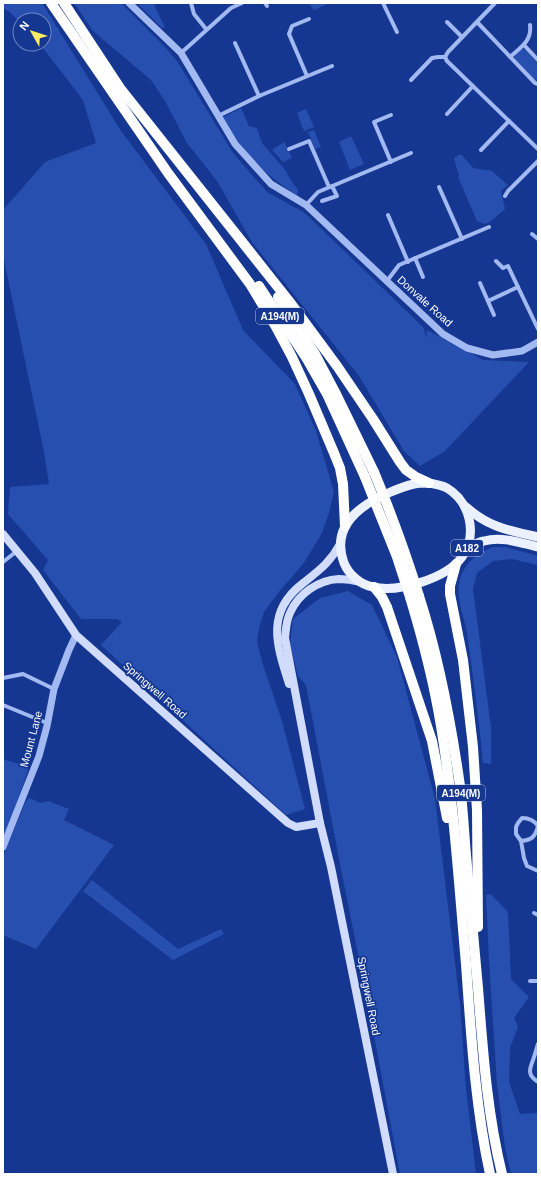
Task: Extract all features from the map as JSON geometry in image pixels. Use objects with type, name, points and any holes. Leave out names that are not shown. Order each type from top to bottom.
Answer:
[{"type":"highway","name":"A194(M)","points":[[52,3],[168,173],[253,289],[276,327],[309,394],[340,468],[343,484],[345,526]]},
{"type":"highway","name":"A194(M)","points":[[64,3],[120,88],[289,301],[337,366],[373,418],[406,470],[429,483]]},
{"type":"highway","name":"A194(M)","points":[[168,173],[250,272],[299,346],[327,394],[369,475]]},
{"type":"highway","name":"A194(M)","points":[[224,220],[276,293],[315,354],[336,392],[369,475],[394,550],[427,621],[439,667],[460,787],[488,1101],[496,1151],[502,1174]]},
{"type":"highway","name":"A194(M)","points":[[456,564],[450,586],[450,594],[463,660],[476,779],[478,993]]},
{"type":"highway","name":"A194(M)","points":[[374,587],[382,597],[393,622],[432,741],[459,885]]},
{"type":"highway","name":"A194(M)","points":[[415,597],[441,725],[450,789],[478,1103],[485,1155],[490,1174]]},
{"type":"main road","name":"A182","points":[[429,483],[450,490],[460,499],[468,514],[470,536],[467,548],[462,557],[456,564],[444,572],[415,584],[385,588],[374,587],[360,582],[345,566],[341,555],[340,544],[341,535],[345,526],[352,516],[366,505],[382,496],[415,484],[429,483]]},
{"type":"main road","name":"A182","points":[[464,506],[475,515],[492,525],[505,530],[538,537]]},
{"type":"main road","name":"Springwell Road","points":[[3,534],[35,573],[76,635],[288,823],[296,827],[320,823]]},
{"type":"main road","name":"A182","points":[[467,548],[483,541],[494,539],[508,540],[538,547]]},
{"type":"main road","name":"Springwell Road","points":[[300,720],[278,649],[278,619],[286,601],[330,560],[340,544]]},
{"type":"main road","name":"Springwell Road","points":[[360,582],[339,579],[328,580],[317,584],[306,591],[290,613],[286,625],[285,638],[320,823],[331,867],[393,1174]]},
{"type":"street","name":"Donvale Road","points":[[129,3],[181,53],[235,144],[271,184],[306,205],[443,334],[468,348],[493,355],[522,351],[538,342]]},
{"type":"street","points":[[191,3],[194,14],[206,29]]},
{"type":"street","points":[[181,53],[231,8],[242,3]]},
{"type":"street","points":[[383,3],[397,32]]},
{"type":"street","points":[[488,3],[491,7]]},
{"type":"street","points":[[445,57],[495,3]]},
{"type":"street","points":[[307,76],[289,34],[292,26],[309,19]]},
{"type":"street","points":[[447,22],[462,37]]},
{"type":"street","points":[[477,22],[535,83],[538,84]]},
{"type":"street","points":[[510,57],[524,45],[529,38],[531,32],[530,25]]},
{"type":"street","points":[[235,43],[259,96]]},
{"type":"street","points":[[524,45],[538,60]]},
{"type":"street","points":[[412,80],[432,58],[445,57]]},
{"type":"street","points":[[445,57],[447,61],[538,149]]},
{"type":"street","points":[[218,116],[259,96],[332,66]]},
{"type":"street","points":[[447,114],[473,86]]},
{"type":"street","points":[[391,115],[374,122],[392,162]]},
{"type":"street","points":[[481,150],[509,121]]},
{"type":"street","points":[[289,149],[309,141],[337,196],[322,202]]},
{"type":"street","points":[[306,205],[318,192],[411,153]]},
{"type":"street","points":[[505,196],[508,191],[538,162]]},
{"type":"street","points":[[439,188],[462,239]]},
{"type":"street","name":"Donvale Road","points":[[388,215],[408,262]]},
{"type":"street","name":"Donvale Road","points":[[387,281],[399,265],[489,227]]},
{"type":"street","points":[[532,234],[538,239]]},
{"type":"street","points":[[415,258],[423,277]]},
{"type":"street","points":[[496,261],[503,268],[508,266],[538,330]]},
{"type":"street","points":[[480,283],[494,315]]},
{"type":"street","points":[[488,301],[518,287]]},
{"type":"street","points":[[3,562],[17,551]]},
{"type":"street","name":"Mount Lane","points":[[3,847],[39,756],[48,723],[54,689],[76,635]]},
{"type":"street","points":[[3,678],[5,679],[23,674],[54,689]]},
{"type":"street","points":[[3,705],[48,723]]},
{"type":"street","points":[[520,841],[530,840],[536,833],[538,826],[535,822],[528,818],[522,818],[518,823],[516,834],[520,841],[527,866],[538,871]]},
{"type":"street","points":[[530,981],[538,981]]},
{"type":"street","points":[[538,1044],[536,1049],[536,1058],[530,1064],[530,1073],[533,1079],[538,1082]]},
{"type":"shaded area","points":[[3,3],[42,3],[48,12],[12,12],[12,14],[3,8]]},
{"type":"shaded area","points":[[74,3],[121,3],[177,61],[233,153],[267,192],[305,213],[424,328],[426,339],[427,330],[483,360],[529,362],[445,451],[420,466],[404,451],[359,376],[252,242],[217,181],[187,143],[165,101],[151,80],[93,31]]},
{"type":"shaded area","points":[[137,3],[154,3],[165,27],[162,28]]},
{"type":"shaded area","points":[[309,3],[330,3],[314,10]]},
{"type":"shaded area","points":[[52,19],[121,131],[206,244],[243,330],[295,384],[316,431],[334,492],[322,533],[304,563],[264,612],[259,628],[257,642],[263,665],[282,721],[305,809],[286,815],[101,645],[122,622],[117,619],[81,619],[43,570],[48,560],[8,514],[10,487],[49,484],[44,452],[3,255],[3,210],[45,162],[96,143],[83,100],[46,52],[52,52]]},
{"type":"shaded area","points":[[520,50],[526,50],[538,63],[538,80],[534,79],[514,59]]},
{"type":"shaded area","points":[[241,108],[249,126],[257,128],[262,143],[287,172],[288,176],[298,190],[297,196],[257,165],[237,142],[222,118]]},
{"type":"shaded area","points":[[306,109],[314,127],[304,131],[297,113]]},
{"type":"shaded area","points":[[314,130],[321,147],[315,149],[308,132]]},
{"type":"shaded area","points":[[351,136],[364,164],[350,170],[339,142]]},
{"type":"shaded area","points":[[284,142],[292,158],[283,162],[272,150]]},
{"type":"shaded area","points":[[461,154],[473,168],[492,171],[508,185],[501,191],[505,209],[485,224],[477,221],[458,177],[454,158]]},
{"type":"shaded area","points":[[494,547],[505,547],[538,556],[538,565],[512,559],[493,561],[477,573],[473,589],[491,728],[491,764],[483,763],[467,633],[459,600],[459,586],[462,573],[469,563],[478,555]]},
{"type":"shaded area","points":[[348,591],[372,605],[397,657],[435,799],[460,1004],[466,1089],[476,1174],[400,1174],[306,685],[298,676],[290,644],[293,619],[320,598]]},
{"type":"shaded area","points":[[3,759],[29,767],[3,844]]},
{"type":"shaded area","points":[[29,798],[41,803],[48,801],[69,809],[64,820],[114,845],[36,949],[3,935],[3,856],[26,801]]},
{"type":"shaded area","points":[[92,880],[178,949],[221,929],[224,934],[173,960],[83,891]]},
{"type":"shaded area","points":[[491,894],[508,912],[511,979],[529,997],[514,1018],[518,1027],[510,1048],[509,1082],[520,1114],[538,1113],[538,1174],[511,1174],[505,1147],[497,1084],[489,961],[486,895]]}]
